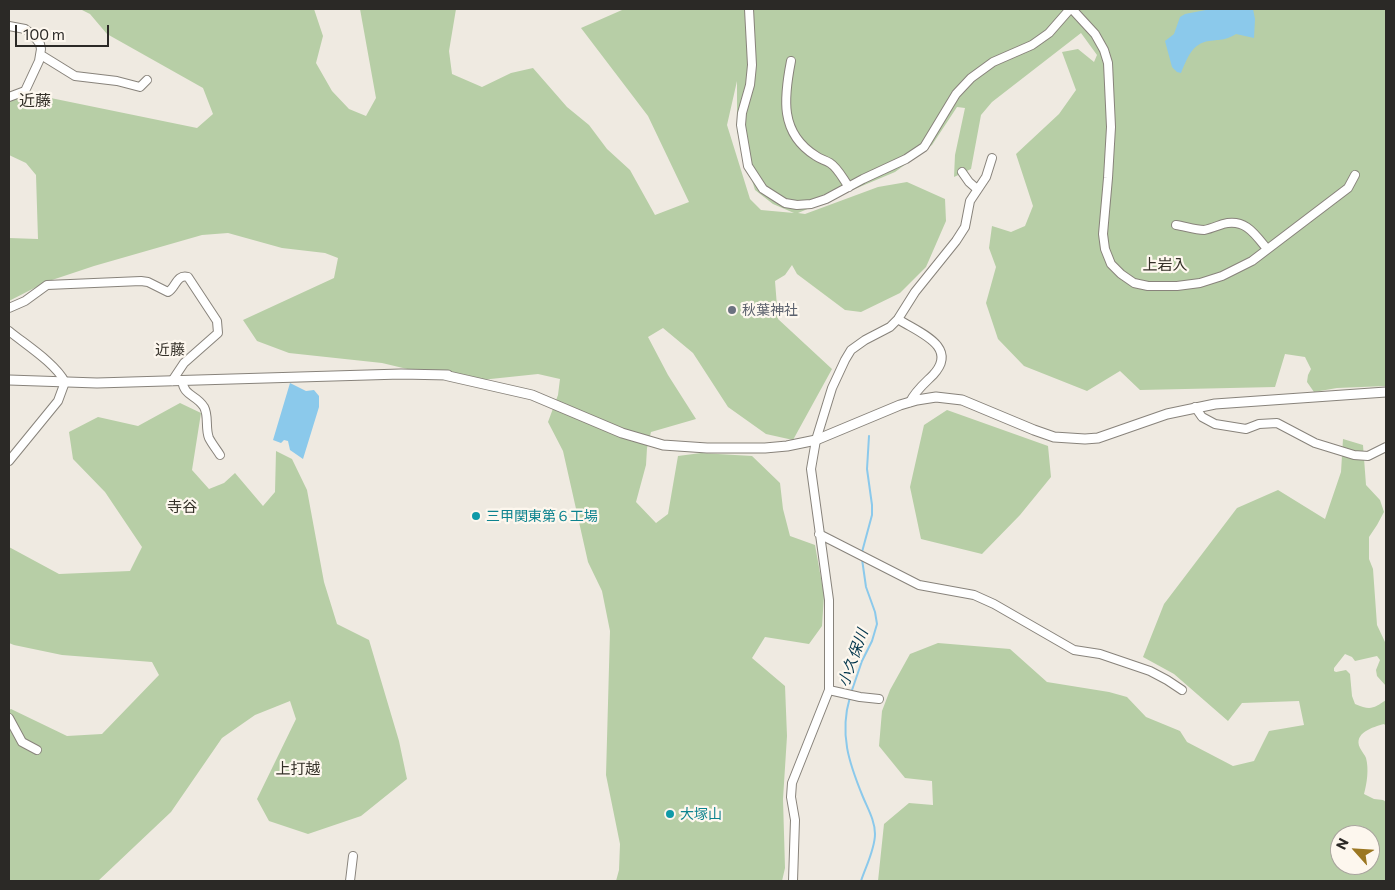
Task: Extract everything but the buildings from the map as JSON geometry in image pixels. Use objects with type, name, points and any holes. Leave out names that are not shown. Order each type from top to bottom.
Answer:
[{"type":"street","points":[[749,9],[752,65],[750,85],[742,113],[741,125],[748,166],[763,190],[785,203],[811,204],[826,199],[924,148],[956,94],[971,78],[993,62],[1032,45],[1049,32],[1071,9],[1095,34],[1104,50],[1108,64],[1111,127],[1103,234],[1104,249],[1111,264],[1134,283],[1148,286],[1177,286],[1200,283],[1222,276],[1252,261],[1268,249],[1348,188],[1355,175]]},
{"type":"street","points":[[9,26],[25,29],[33,35],[40,44],[41,55],[25,91],[9,97]]},
{"type":"street","points":[[41,55],[75,76],[82,78],[117,81],[140,87],[147,80]]},
{"type":"street","points":[[792,61],[785,100],[786,114],[791,128],[796,137],[809,150],[836,168],[849,187]]},
{"type":"street","points":[[793,881],[795,820],[791,797],[792,783],[829,690],[829,600],[811,469],[816,440],[832,388],[851,350],[865,340],[890,327],[898,319],[915,292],[956,241],[964,227],[970,201],[986,176],[992,158]]},
{"type":"street","points":[[962,172],[977,189]]},
{"type":"street","points":[[1176,225],[1204,230],[1224,223],[1234,222],[1242,224],[1252,230],[1268,249]]},
{"type":"street","points":[[9,308],[47,285],[141,281],[168,292],[184,276],[188,278],[217,321],[218,333],[184,363],[177,380]]},
{"type":"street","points":[[898,319],[927,335],[934,342],[942,358],[941,364],[910,402]]},
{"type":"street","points":[[9,331],[61,374],[65,382],[58,401],[9,461]]},
{"type":"street","points":[[9,380],[96,383],[400,374],[468,376],[525,388],[553,397],[626,433],[654,443],[679,447],[771,448],[816,440],[910,402],[936,397],[956,399],[1044,434],[1064,439],[1077,439],[1098,438],[1167,414],[1195,407],[1386,392]]},
{"type":"street","points":[[177,380],[187,393],[202,404],[206,410],[209,438],[220,455]]},
{"type":"street","points":[[1195,407],[1202,417],[1215,424],[1246,429],[1259,424],[1277,422],[1316,443],[1354,454],[1368,456],[1386,447]]},
{"type":"street","points":[[819,534],[919,585],[974,595],[994,604],[1074,650],[1100,654],[1150,671],[1182,690]]},
{"type":"street","points":[[829,690],[879,699]]},
{"type":"street","points":[[9,718],[22,742],[37,750]]},
{"type":"street","points":[[350,881],[353,856]]},
{"type":"green space","points":[[80,9],[314,9],[323,36],[316,63],[332,91],[349,109],[366,116],[376,98],[360,9],[456,9],[449,51],[452,74],[482,87],[511,73],[533,68],[567,107],[589,125],[607,149],[630,170],[655,215],[689,202],[648,116],[581,28],[622,10],[1386,9],[1386,386],[1337,388],[1314,392],[1307,382],[1311,369],[1305,357],[1285,354],[1275,387],[1140,390],[1120,371],[1087,391],[1024,366],[998,339],[986,303],[996,267],[989,248],[992,226],[1011,232],[1025,226],[1033,206],[1016,154],[1059,114],[1076,90],[1062,52],[1078,49],[1094,62],[1097,55],[1081,33],[992,102],[981,115],[971,169],[954,177],[955,155],[965,108],[957,107],[932,145],[895,172],[798,213],[805,214],[878,187],[907,182],[945,199],[946,221],[926,267],[900,293],[861,312],[845,310],[797,274],[792,265],[785,275],[775,281],[778,319],[832,369],[793,440],[766,434],[728,407],[693,353],[663,328],[648,337],[668,375],[696,419],[651,432],[647,448],[646,465],[636,502],[656,523],[668,514],[678,456],[701,453],[752,456],[780,483],[783,509],[790,536],[815,545],[824,595],[822,626],[809,644],[765,637],[752,658],[785,686],[787,736],[783,799],[785,868],[782,881],[616,881],[619,870],[620,844],[606,775],[610,631],[602,591],[588,562],[563,451],[548,422],[558,395],[560,379],[538,374],[462,382],[382,363],[289,353],[257,341],[243,320],[334,278],[338,258],[325,253],[282,248],[228,233],[202,235],[94,266],[46,282],[9,301],[9,238],[38,239],[36,175],[26,163],[9,155],[9,94],[36,95],[197,128],[213,114],[203,88],[107,34],[90,14]],"holes":[[[737,81],[737,131],[755,190],[773,204],[794,213],[761,210],[750,199],[727,125]]]},
{"type":"green space","points":[[180,403],[201,413],[192,470],[209,489],[224,483],[235,473],[263,506],[275,492],[276,451],[292,459],[307,490],[324,582],[337,624],[369,640],[399,741],[407,779],[361,816],[308,834],[269,821],[257,799],[296,719],[290,701],[255,715],[222,738],[171,812],[98,881],[9,881],[9,710],[11,709],[67,736],[102,734],[159,675],[152,662],[62,655],[9,643],[9,547],[59,574],[130,571],[142,547],[105,492],[73,459],[69,432],[98,417],[138,426]]},
{"type":"green space","points":[[947,410],[1048,446],[1051,477],[1020,515],[982,554],[921,539],[910,487],[924,425]]},
{"type":"green space","points":[[1343,439],[1363,445],[1366,485],[1380,500],[1384,512],[1369,537],[1369,559],[1373,569],[1377,625],[1385,642],[1386,686],[1377,676],[1376,670],[1380,660],[1377,656],[1355,661],[1352,657],[1345,654],[1334,668],[1334,671],[1346,670],[1350,674],[1352,696],[1355,704],[1372,708],[1386,700],[1386,726],[1384,724],[1365,731],[1359,738],[1359,743],[1366,758],[1367,767],[1367,781],[1364,794],[1386,802],[1386,881],[878,881],[884,824],[909,803],[933,805],[932,781],[905,778],[879,746],[882,711],[890,690],[910,654],[938,643],[1010,649],[1047,682],[1109,692],[1127,697],[1146,717],[1180,731],[1187,742],[1233,766],[1254,761],[1269,731],[1304,725],[1299,701],[1242,703],[1228,721],[1174,674],[1143,657],[1164,604],[1237,508],[1278,490],[1325,519],[1341,472]]},
{"type":"water","points":[[1211,9],[1253,9],[1255,19],[1254,38],[1236,34],[1226,39],[1203,42],[1191,52],[1181,73],[1177,72],[1172,67],[1165,41],[1174,34],[1180,17],[1185,14]]},
{"type":"water","points":[[290,383],[306,391],[314,390],[319,396],[319,407],[303,459],[290,450],[288,441],[284,440],[281,443],[273,440]]},
{"type":"waterway","name":"小久保川","points":[[862,552],[872,515],[867,469],[869,436]]},
{"type":"waterway","name":"小久保川","points":[[851,693],[877,624],[875,612],[866,587],[862,559]]},
{"type":"waterway","name":"小久保川","points":[[850,697],[845,723],[847,748],[875,829],[872,852],[861,881]]},
{"type":"place","name":"秋葉神社","points":[[732,310]]},
{"type":"place","name":"三甲関東第６工場","points":[[476,516]]},
{"type":"place","name":"大塚山","points":[[670,814]]},
{"type":"district","name":"近藤","points":[[35,101]]},
{"type":"district","name":"上岩入","points":[[1165,265]]},
{"type":"district","name":"近藤","points":[[170,350]]},
{"type":"district","name":"寺谷","points":[[182,507]]},
{"type":"district","name":"上打越","points":[[298,769]]}]
